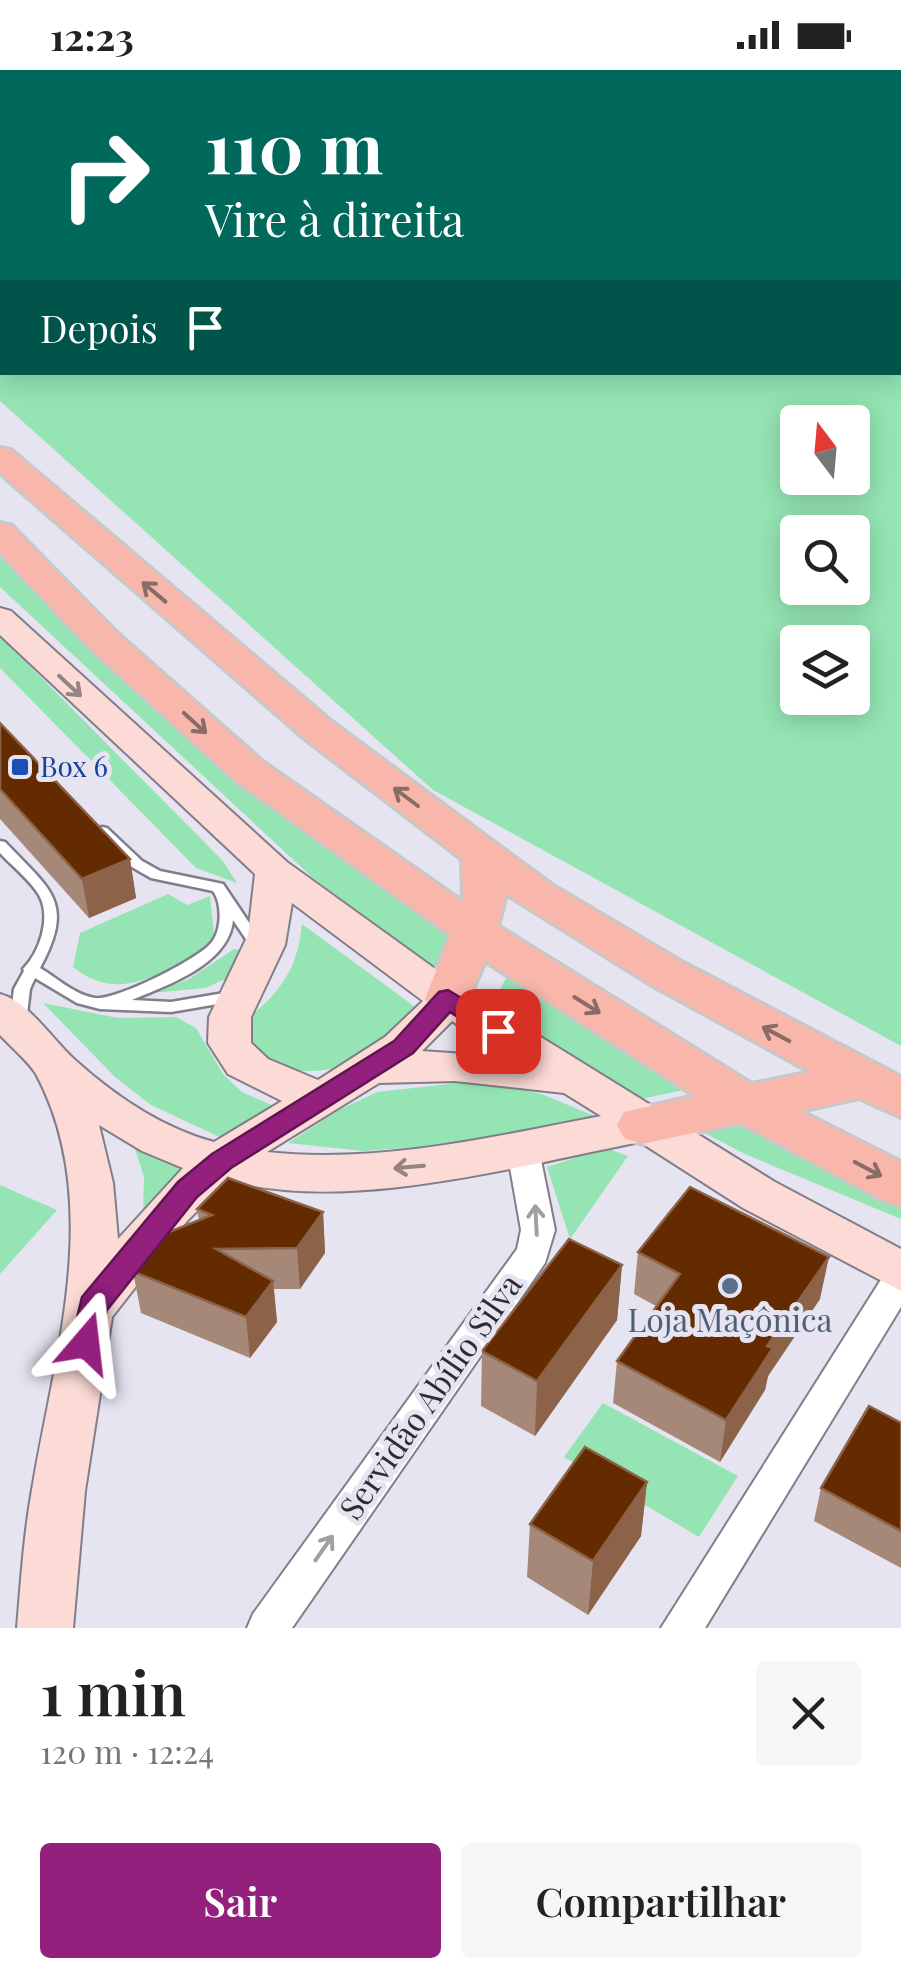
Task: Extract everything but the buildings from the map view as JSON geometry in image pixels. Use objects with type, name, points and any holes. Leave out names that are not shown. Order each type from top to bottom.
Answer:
[{"type":"main road","points":[[0,457],[318,730],[537,895],[666,974],[881,1089]]},
{"type":"main road","points":[[0,533],[104,641],[249,771],[476,933],[746,1106],[901,1186]]},
{"type":"main road","points":[[0,618],[274,871],[448,998],[760,1196],[901,1274]]},
{"type":"main road","points":[[92,1306],[188,1190],[222,1161],[373,1068],[429,1024],[448,998],[486,902],[483,856]]},
{"type":"main road","points":[[274,871],[274,907],[262,955],[237,996],[230,1017],[234,1054],[253,1070],[319,1098]]},
{"type":"main road","points":[[9,1018],[52,1063],[137,1128],[185,1151],[261,1169],[364,1171],[444,1164],[746,1106],[881,1089]]},
{"type":"main road","points":[[45,1628],[58,1490],[92,1306],[94,1198],[88,1156],[76,1117],[52,1063]]},
{"type":"main road","points":[[373,1068],[455,1066],[574,1080]]},
{"type":"street","name":"Servidão Abílio Silva","points":[[268,1628],[533,1253],[538,1230],[524,1150]]},
{"type":"street","points":[[682,1628],[901,1274]]},
{"type":"lane","points":[[84,813],[137,864],[156,874],[218,887],[262,955]]},
{"type":"lane","points":[[0,845],[46,894],[52,924],[9,1018]]},
{"type":"lane","points":[[100,1004],[204,960],[220,944],[226,927],[226,898]]},
{"type":"lane","points":[[30,969],[73,995],[100,1004],[170,1007],[237,996]]},
{"type":"green space","points":[[0,375],[901,375],[901,1046],[433,790],[0,401]]},
{"type":"green space","points":[[0,542],[449,931],[435,969],[313,878],[0,587]]},
{"type":"green space","points":[[0,636],[223,861],[237,883],[196,868],[0,668]]},
{"type":"green space","points":[[168,894],[187,905],[210,896],[214,934],[209,950],[157,975],[124,984],[90,978],[73,967],[80,933]]},
{"type":"green space","points":[[302,924],[418,1009],[364,1056],[324,1070],[302,1071],[255,1056],[249,1030],[251,1017],[292,967]]},
{"type":"green space","points":[[234,949],[243,951],[230,977],[205,988],[152,993],[189,979]]},
{"type":"green space","points":[[509,972],[693,1088],[632,1101],[491,1009]]},
{"type":"green space","points":[[43,1003],[118,1018],[176,1017],[196,1028],[223,1074],[242,1092],[276,1107],[226,1140],[151,1105],[115,1077]]},
{"type":"green space","points":[[485,1080],[544,1095],[597,1117],[458,1144],[363,1151],[288,1143],[339,1110],[377,1092]]},
{"type":"green space","points":[[744,1110],[901,1194],[901,1219],[747,1155],[685,1123]]},
{"type":"green space","points":[[133,1142],[187,1168],[143,1217],[144,1177]]},
{"type":"green space","points":[[606,1148],[628,1156],[570,1239],[547,1167]]},
{"type":"green space","points":[[0,1185],[57,1210],[0,1274]]},
{"type":"green space","points":[[603,1403],[738,1476],[699,1537],[564,1457]]},
{"type":"place","name":"Box 6","points":[[20,767]]},
{"type":"place","name":"Loja Maçônica","points":[[730,1286]]},
{"type":"route","points":[[86,1343],[92,1306],[188,1190],[222,1161],[404,1047],[429,1024],[448,998],[498,1031]]}]
